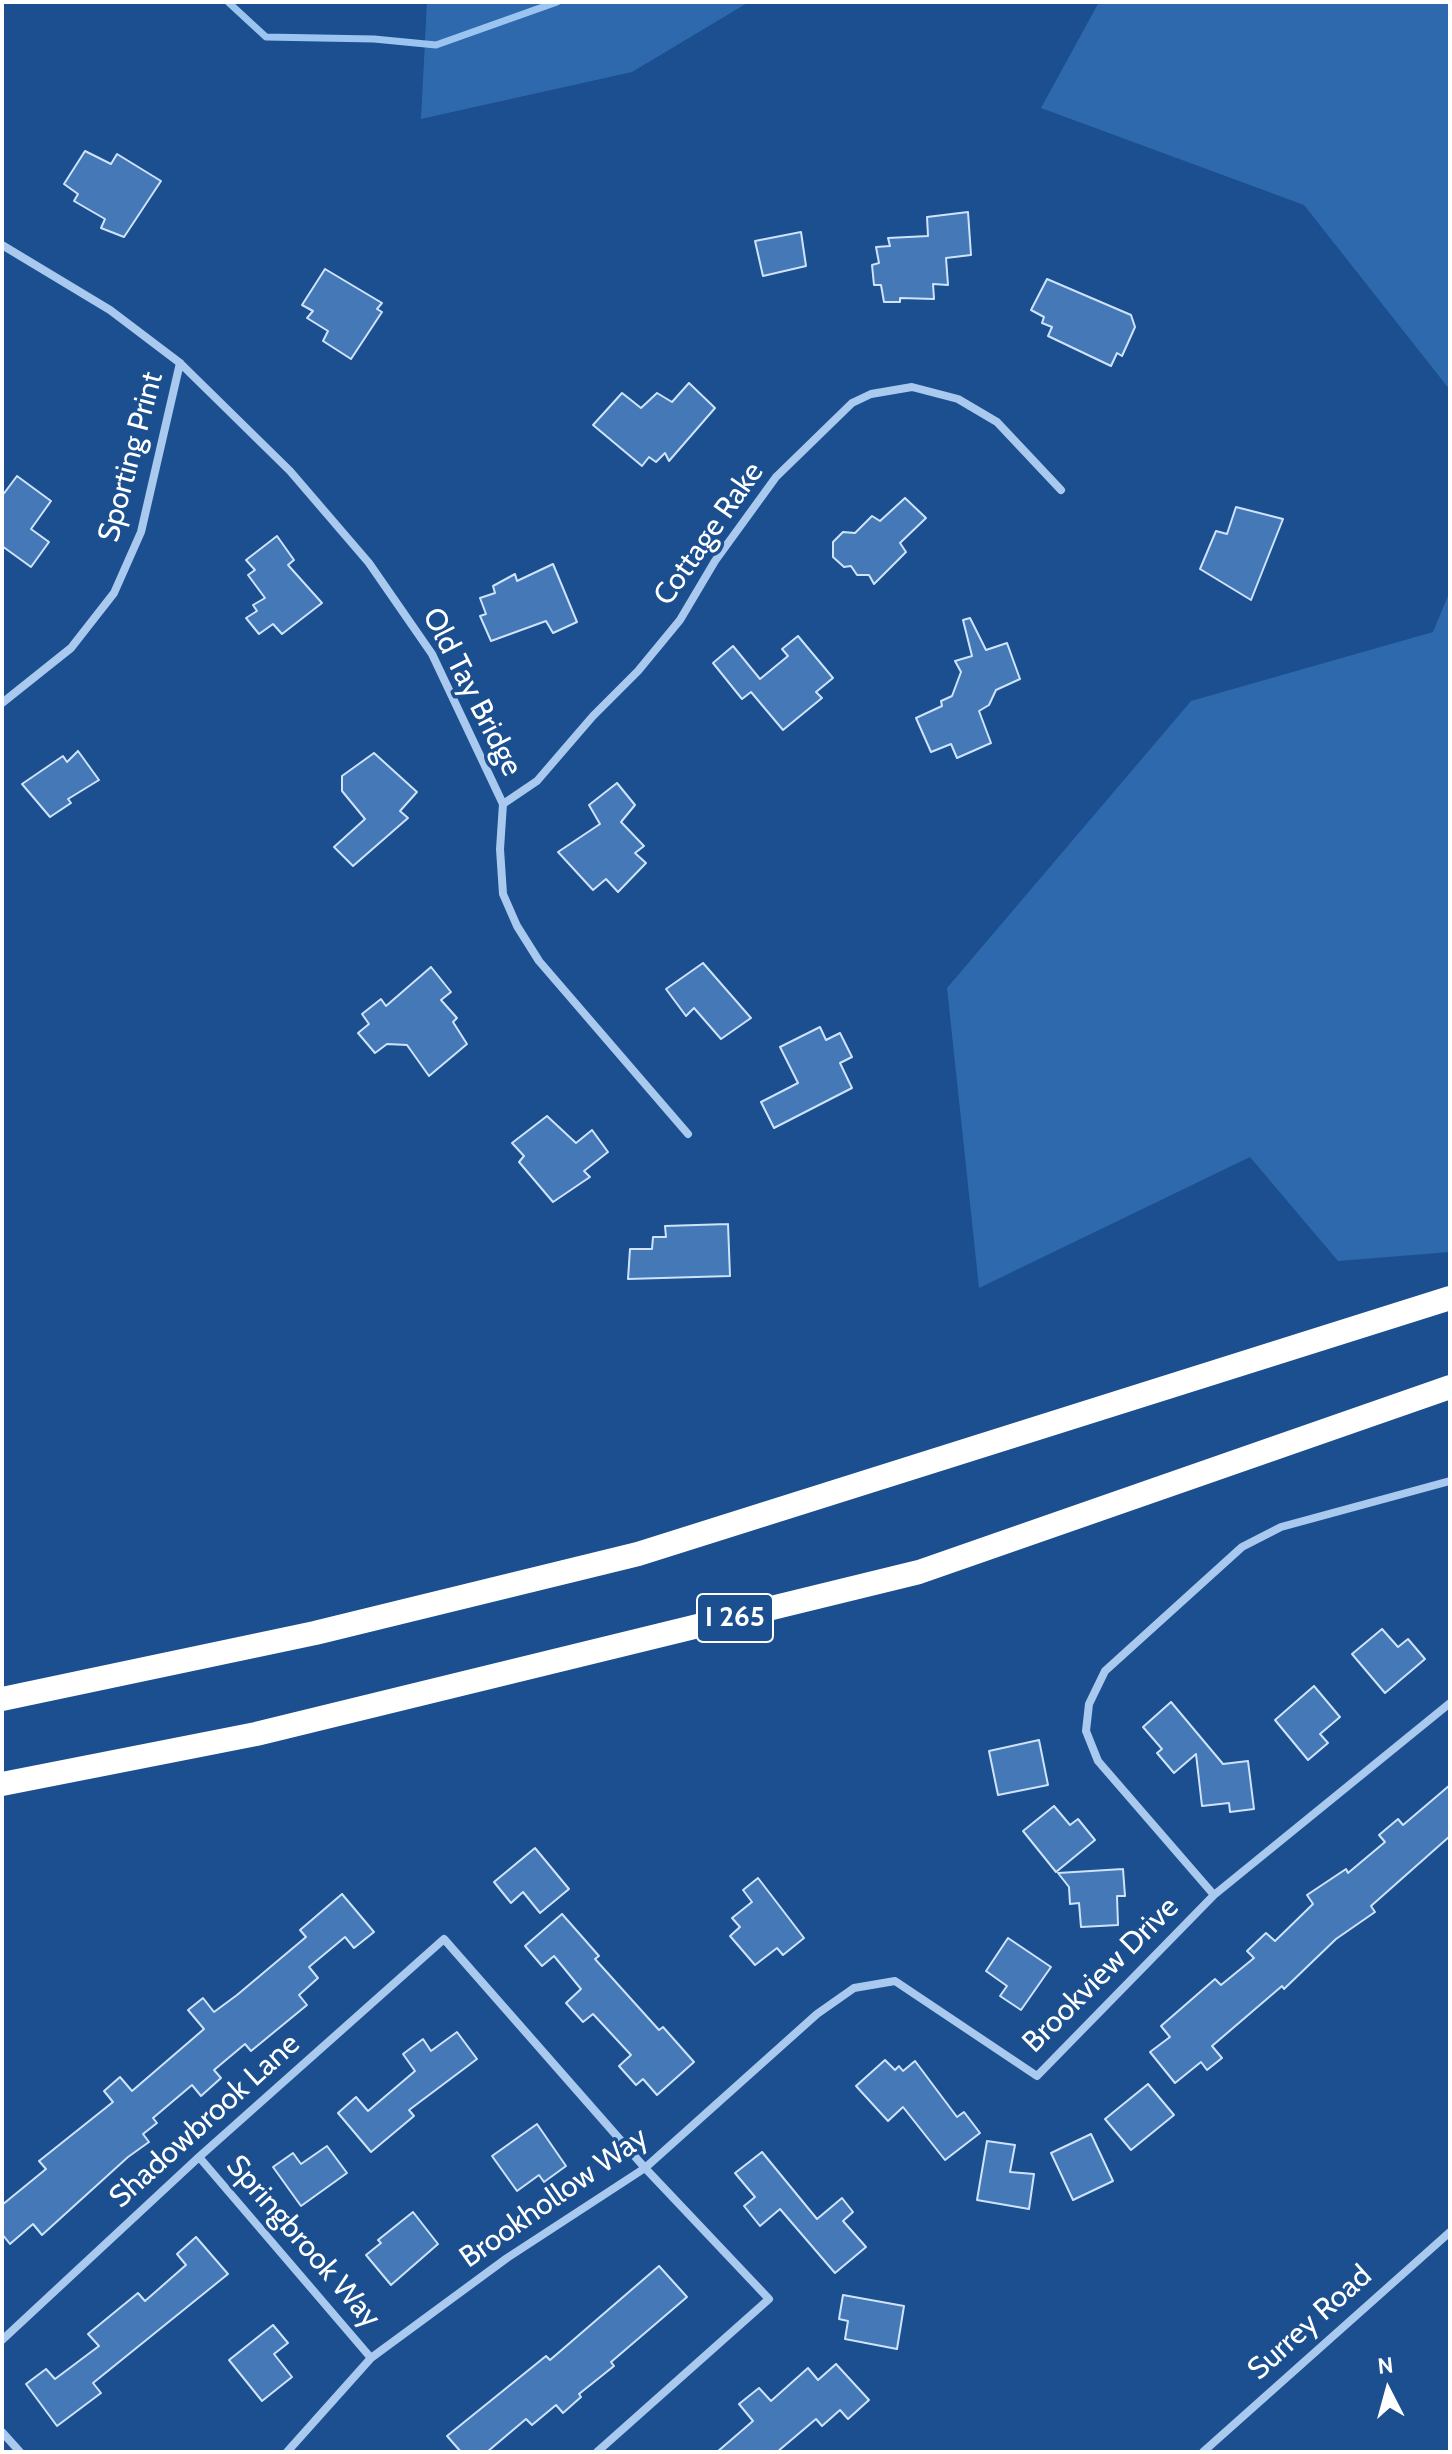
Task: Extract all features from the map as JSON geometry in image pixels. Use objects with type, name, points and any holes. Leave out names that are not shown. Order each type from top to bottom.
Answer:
[{"type":"highway","points":[[2,1699],[315,1633],[638,1554],[1447,1299]]},
{"type":"highway","name":"I 265","points":[[2,1784],[256,1734],[919,1572],[1450,1387]]},
{"type":"street","name":"Old Tay Bridge","points":[[2,245],[110,310],[180,363],[290,471],[369,563],[432,654],[503,804],[500,849],[503,894],[517,926],[539,961],[688,1134]]},
{"type":"street","name":"Sporting Print","points":[[2,703],[71,648],[114,593],[141,532],[180,363]]},
{"type":"street","name":"Cottage Rake","points":[[503,804],[537,781],[593,716],[638,671],[680,620],[715,561],[776,477],[852,403],[871,394],[912,387],[958,399],[997,422],[1061,490]]},
{"type":"street","name":"Brookview Drive","points":[[1214,1895],[1098,1761],[1086,1731],[1089,1704],[1105,1671],[1242,1547],[1281,1527],[1450,1481]]},
{"type":"street","name":"Brookview Drive","points":[[854,1988],[895,1981],[1037,2076],[1214,1895],[1450,1703]]},
{"type":"street","name":"Shadowbrook Lane","points":[[2,2340],[199,2157],[444,1939],[645,2168]]},
{"type":"street","name":"Brookhollow Way","points":[[287,2452],[371,2358],[507,2258],[645,2168],[817,2014],[854,1988]]},
{"type":"street","name":"Springbrook Way","points":[[199,2157],[371,2358]]},
{"type":"street","points":[[597,2452],[769,2299],[645,2168]]},
{"type":"street","name":"Surrey Road","points":[[1203,2452],[1450,2232]]},
{"type":"street","points":[[2,2432],[20,2452]]},
{"type":"shaded area","points":[[427,2],[749,2],[632,72],[421,119]]},
{"type":"shaded area","points":[[1099,2],[1450,2],[1450,390],[1304,205],[1041,108]]},
{"type":"shaded area","points":[[1450,591],[1450,1252],[1338,1261],[1250,1157],[979,1288],[947,988],[1191,701],[1433,632]]},
{"type":"building","points":[[85,151],[111,164],[117,154],[161,181],[124,237],[101,228],[105,219],[74,201],[78,194],[64,184]]},
{"type":"building","points":[[968,212],[971,255],[946,258],[948,285],[933,284],[934,299],[900,298],[900,302],[884,302],[881,285],[874,285],[872,265],[879,263],[876,247],[890,246],[888,238],[928,236],[927,217]]},
{"type":"building","points":[[801,232],[806,266],[763,276],[755,241]]},
{"type":"building","points":[[325,269],[382,303],[377,309],[382,312],[351,359],[323,341],[328,331],[307,318],[313,311],[302,305]]},
{"type":"building","points":[[1047,279],[1131,315],[1135,327],[1122,356],[1117,353],[1111,366],[1048,336],[1052,327],[1042,323],[1044,317],[1031,310]]},
{"type":"building","points":[[689,383],[715,408],[669,461],[665,453],[656,462],[649,457],[642,466],[593,425],[622,393],[641,408],[657,393],[672,402]]},
{"type":"building","points":[[17,476],[51,501],[31,529],[49,542],[31,567],[2,546],[2,496]]},
{"type":"building","points":[[905,498],[926,518],[900,543],[906,552],[874,584],[869,575],[857,575],[851,566],[844,567],[833,557],[833,542],[843,532],[855,533],[872,516],[880,521]]},
{"type":"building","points":[[1236,507],[1283,519],[1251,600],[1200,569],[1216,531],[1227,534]]},
{"type":"building","points":[[277,536],[294,560],[288,565],[322,603],[282,634],[273,624],[259,634],[246,618],[257,611],[253,605],[265,598],[248,575],[255,570],[246,560]]},
{"type":"building","points":[[553,564],[577,622],[553,633],[546,621],[491,641],[480,616],[486,614],[480,598],[495,593],[493,586],[515,574],[517,581]]},
{"type":"building","points":[[970,618],[986,650],[1007,643],[1020,679],[996,690],[989,705],[979,711],[991,743],[957,758],[951,744],[931,752],[916,718],[942,706],[941,701],[952,696],[961,672],[955,661],[972,656],[963,620]]},
{"type":"building","points":[[798,636],[833,678],[816,692],[822,698],[783,730],[751,692],[742,699],[713,663],[733,646],[760,679],[788,656],[782,649]]},
{"type":"building","points":[[78,751],[99,780],[68,799],[71,803],[50,817],[22,784],[63,756],[67,762]]},
{"type":"building","points":[[374,753],[417,792],[400,811],[408,818],[353,866],[334,847],[365,819],[342,791],[342,776]]},
{"type":"building","points":[[617,783],[635,805],[621,822],[644,846],[635,853],[646,863],[618,892],[606,879],[593,890],[558,852],[600,824],[589,805]]},
{"type":"building","points":[[703,963],[751,1018],[721,1039],[694,1008],[686,1016],[666,989]]},
{"type":"building","points":[[431,967],[451,992],[441,1000],[457,1018],[453,1022],[467,1044],[429,1076],[407,1045],[387,1044],[375,1053],[358,1033],[369,1024],[362,1014],[381,999],[386,1006]]},
{"type":"building","points":[[820,1027],[826,1040],[840,1033],[852,1057],[840,1063],[852,1088],[774,1128],[761,1102],[798,1083],[780,1047]]},
{"type":"building","points":[[547,1116],[576,1143],[592,1130],[608,1152],[584,1171],[590,1177],[553,1202],[519,1162],[524,1156],[512,1143]]},
{"type":"building","points":[[728,1224],[730,1276],[628,1279],[630,1249],[652,1249],[653,1237],[666,1237],[665,1226]]},
{"type":"building","points":[[1382,1629],[1398,1647],[1408,1639],[1425,1659],[1385,1693],[1352,1654]]},
{"type":"building","points":[[1314,1686],[1340,1717],[1320,1734],[1328,1743],[1308,1760],[1275,1720]]},
{"type":"building","points":[[1171,1702],[1223,1764],[1248,1761],[1254,1809],[1230,1812],[1229,1803],[1202,1806],[1196,1754],[1174,1773],[1157,1753],[1162,1749],[1143,1727]]},
{"type":"building","points":[[1039,1740],[1048,1785],[998,1795],[989,1751]]},
{"type":"building","points":[[1450,1785],[1450,1836],[1371,1906],[1375,1912],[1336,1939],[1284,1989],[1282,1986],[1212,2046],[1222,2058],[1207,2070],[1201,2062],[1175,2083],[1150,2052],[1170,2037],[1161,2026],[1215,1979],[1221,1985],[1254,1958],[1247,1951],[1266,1933],[1275,1941],[1313,1904],[1307,1895],[1346,1869],[1348,1873],[1385,1842],[1379,1835],[1398,1819],[1403,1825]]},
{"type":"building","points":[[1054,1806],[1070,1825],[1078,1819],[1095,1840],[1056,1872],[1023,1831]]},
{"type":"building","points":[[535,1848],[569,1889],[540,1913],[523,1892],[511,1903],[494,1882]]},
{"type":"building","points":[[1123,1869],[1125,1896],[1117,1896],[1118,1925],[1081,1927],[1079,1903],[1070,1904],[1069,1887],[1058,1873]]},
{"type":"building","points":[[758,1878],[804,1938],[783,1955],[777,1948],[755,1965],[730,1936],[740,1927],[732,1918],[752,1902],[743,1890]]},
{"type":"building","points":[[342,1894],[374,1932],[354,1948],[345,1937],[309,1967],[318,1978],[299,1995],[307,2005],[251,2051],[245,2044],[214,2070],[221,2078],[201,2096],[192,2085],[153,2118],[157,2123],[143,2134],[149,2142],[128,2157],[42,2235],[33,2224],[10,2244],[2,2234],[2,2205],[46,2169],[39,2161],[113,2102],[104,2091],[120,2077],[132,2091],[204,2029],[188,2010],[203,1998],[214,2012],[237,1995],[306,1937],[300,1930]]},
{"type":"building","points":[[562,1914],[599,1956],[595,1959],[659,2030],[663,2027],[694,2062],[657,2095],[643,2079],[636,2085],[619,2066],[631,2055],[593,2014],[583,2022],[566,2003],[581,1989],[554,1956],[542,1966],[525,1946]]},
{"type":"building","points":[[1008,1938],[1051,1967],[1021,2010],[1000,1996],[1007,1986],[986,1971]]},
{"type":"building","points":[[457,2032],[477,2059],[409,2110],[414,2116],[371,2152],[338,2113],[356,2097],[368,2111],[415,2071],[403,2054],[423,2039],[431,2051]]},
{"type":"building","points":[[885,2060],[895,2070],[899,2066],[903,2071],[915,2061],[957,2117],[964,2112],[980,2133],[945,2160],[903,2107],[888,2121],[856,2086]]},
{"type":"building","points":[[1148,2084],[1174,2115],[1131,2150],[1105,2119]]},
{"type":"building","points":[[537,2124],[566,2166],[544,2182],[539,2175],[517,2191],[492,2156]]},
{"type":"building","points":[[1091,2134],[1113,2181],[1073,2200],[1051,2153]]},
{"type":"building","points":[[987,2141],[1015,2145],[1010,2172],[1034,2174],[1029,2209],[977,2200]]},
{"type":"building","points":[[327,2146],[347,2173],[301,2206],[273,2167],[293,2153],[301,2164]]},
{"type":"building","points":[[762,2152],[817,2219],[842,2198],[853,2212],[843,2221],[866,2247],[835,2273],[780,2209],[760,2226],[744,2206],[755,2197],[735,2173]]},
{"type":"building","points":[[413,2212],[438,2244],[391,2285],[366,2255],[381,2243],[378,2240]]},
{"type":"building","points":[[196,2237],[228,2274],[93,2383],[101,2393],[57,2426],[26,2384],[46,2369],[55,2379],[99,2346],[88,2334],[138,2293],[145,2301],[186,2265],[177,2254]]},
{"type":"building","points":[[659,2266],[687,2297],[611,2362],[614,2366],[579,2394],[581,2397],[563,2413],[556,2405],[532,2425],[526,2419],[487,2452],[461,2452],[447,2436],[546,2356],[550,2360]]},
{"type":"building","points":[[843,2295],[904,2306],[897,2349],[845,2339],[848,2321],[839,2319]]},
{"type":"building","points":[[273,2325],[288,2343],[274,2354],[292,2377],[262,2401],[229,2360]]},
{"type":"building","points":[[836,2364],[869,2400],[848,2419],[840,2410],[822,2426],[816,2419],[777,2452],[717,2452],[753,2421],[739,2404],[759,2388],[771,2401],[808,2368],[818,2380]]},
{"type":"waterway","points":[[228,2],[266,37],[374,39],[436,45],[557,2]]}]
